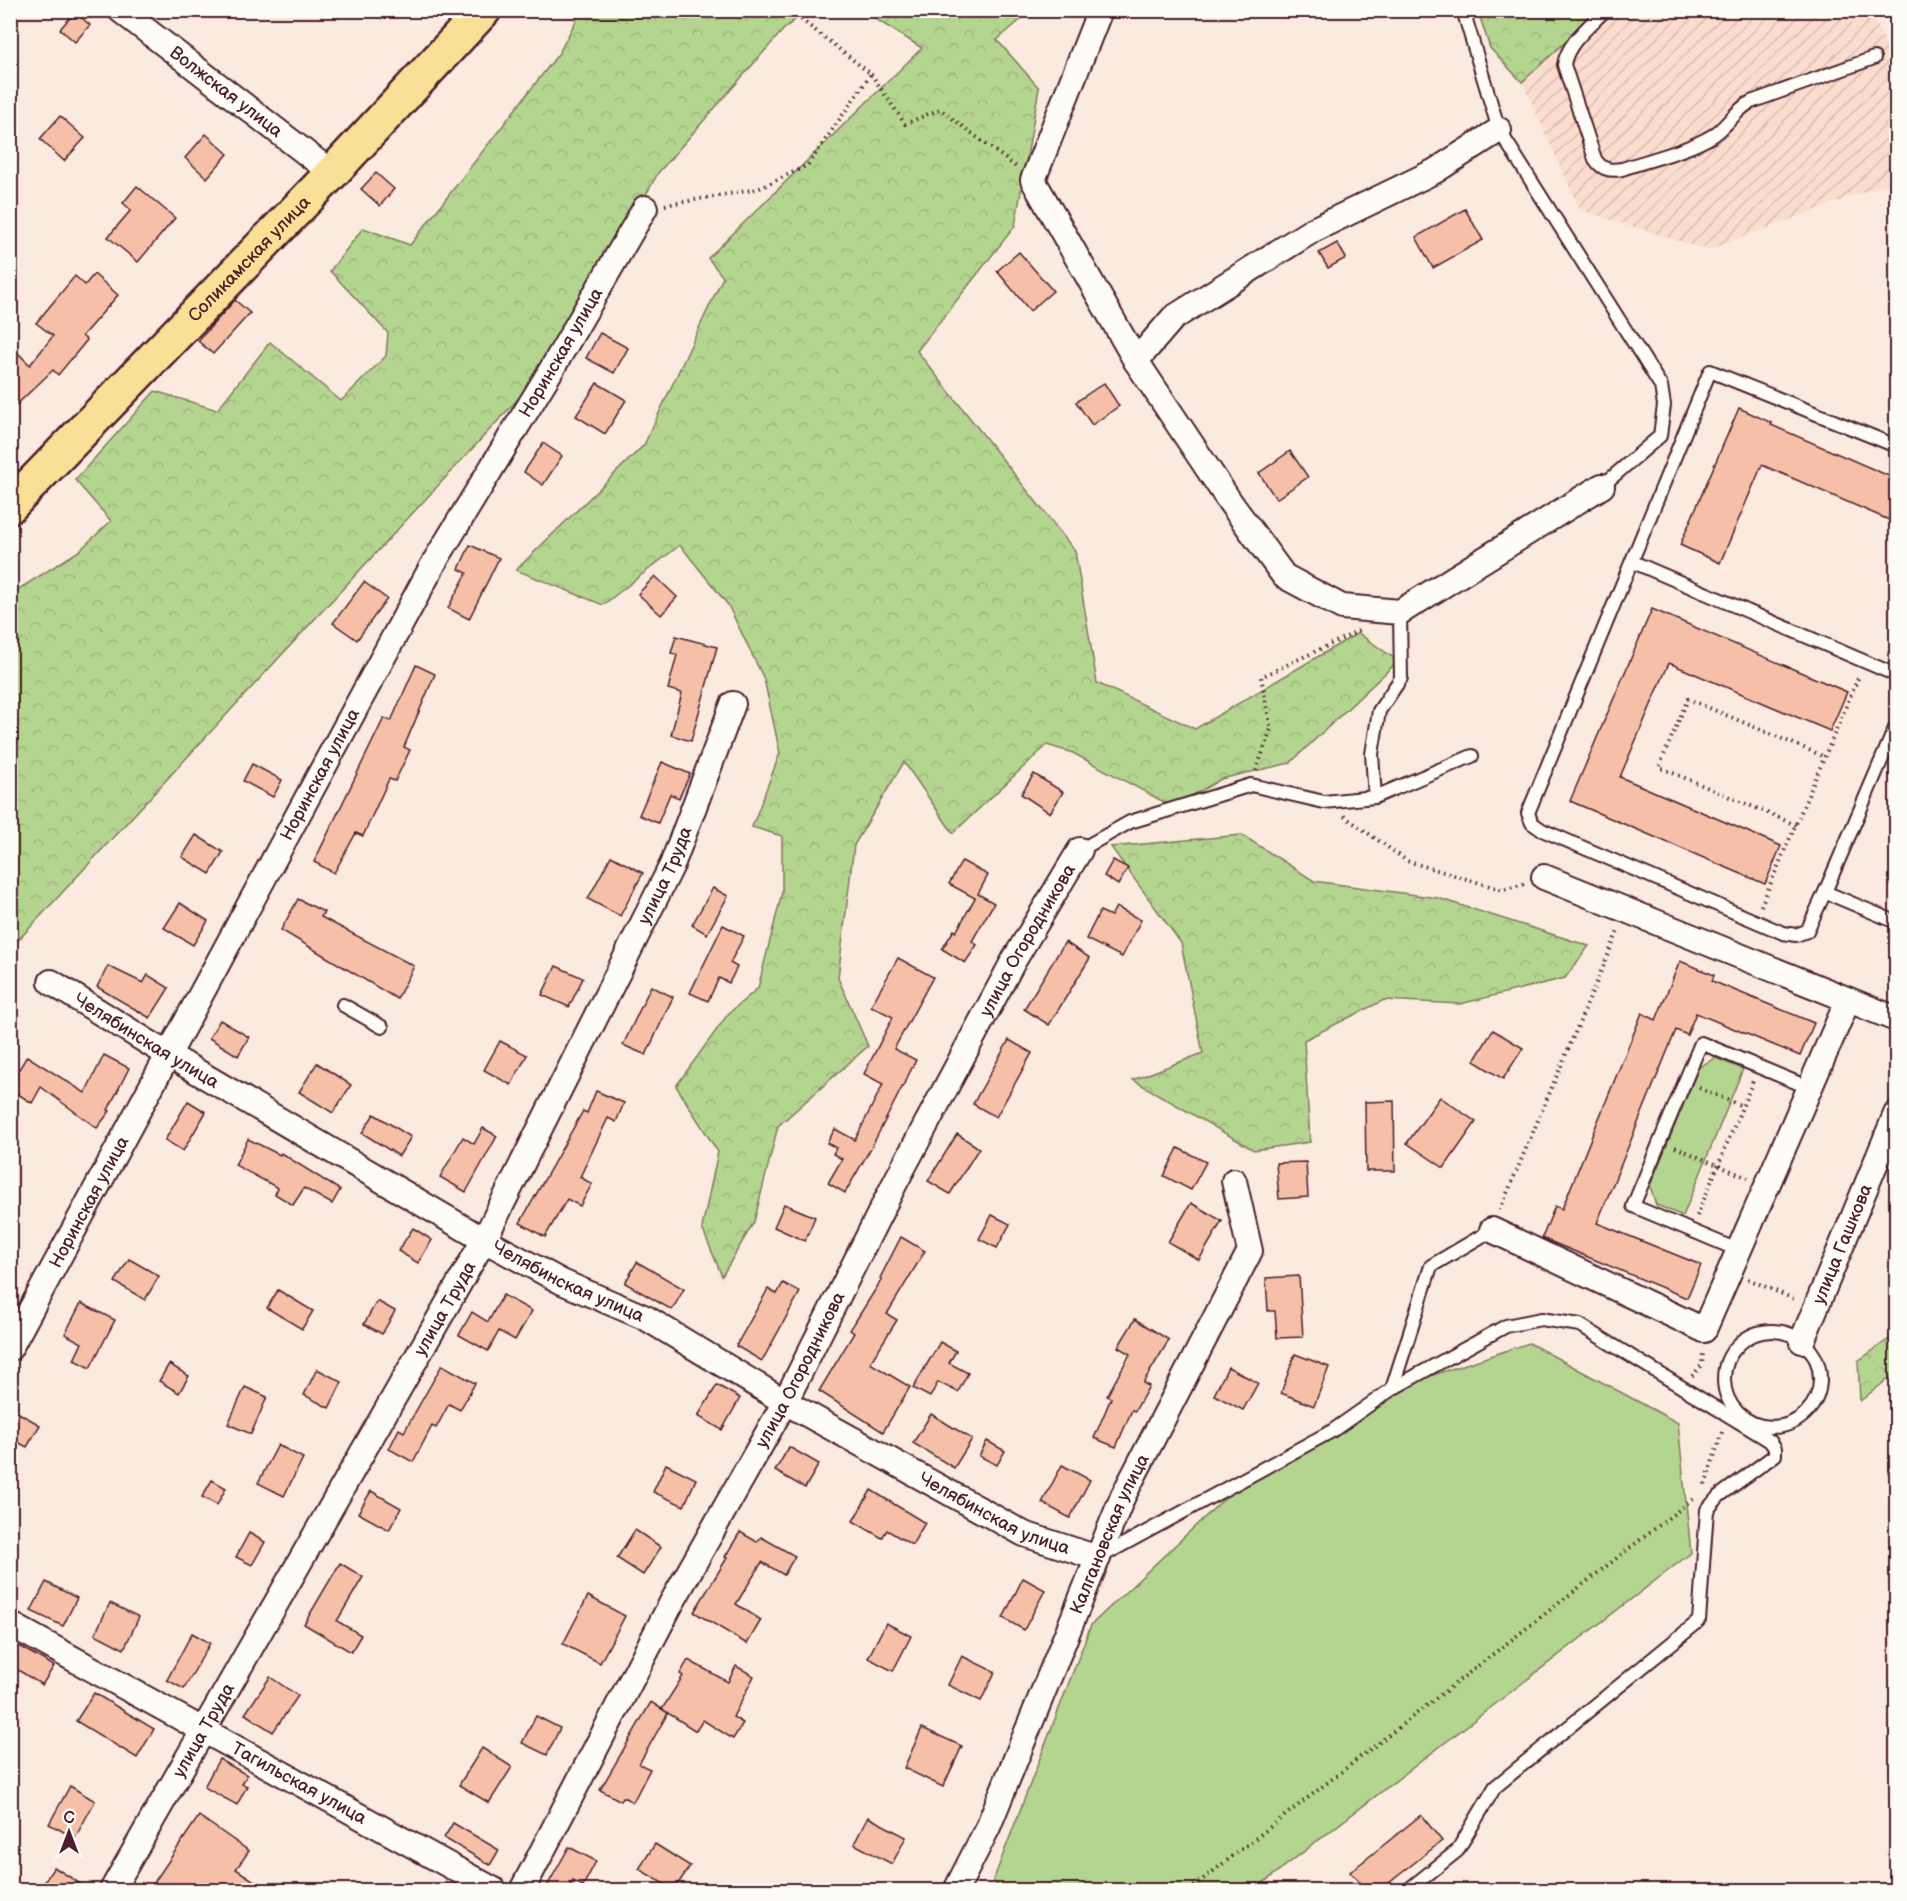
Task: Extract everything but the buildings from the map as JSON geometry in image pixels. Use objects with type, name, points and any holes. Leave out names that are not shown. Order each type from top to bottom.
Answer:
[{"type":"main road","name":"Соликамская улица","points":[[10,506],[332,173],[469,15]]},
{"type":"street","name":"Волжская улица","points":[[120,10],[332,173]]},
{"type":"street","points":[[1100,10],[1033,180],[1136,361],[1230,502],[1284,576],[1342,608],[1400,612],[1602,486]]},
{"type":"street","points":[[1136,361],[1173,318],[1313,230],[1435,171],[1499,130]]},
{"type":"street","name":"Норинская улица","points":[[10,1348],[435,561],[550,372],[645,208]]},
{"type":"street","name":"улица Труда","points":[[112,1890],[484,1240],[672,865],[733,704]]},
{"type":"street","name":"улица Огородникова","points":[[522,1890],[671,1604],[785,1402],[902,1170],[1014,960],[1080,850]]},
{"type":"street","points":[[1544,878],[1896,1019]]},
{"type":"street","name":"Челябинская улица","points":[[51,982],[167,1054],[484,1240],[562,1282],[646,1318],[785,1402],[1023,1534],[1098,1558]]},
{"type":"street","points":[[1492,1230],[1704,1330],[1848,1000]]},
{"type":"street","name":"улица Гашкова","points":[[1802,1341],[1896,1114]]},
{"type":"street","name":"Калгановская улица","points":[[956,1890],[988,1827],[1123,1496],[1250,1251],[1234,1181]]},
{"type":"street","name":"Тагильская улица","points":[[10,1624],[494,1890]]},
{"type":"lane","points":[[1463,10],[1499,130],[1661,386],[1664,405],[1660,436],[1645,452],[1602,486]]},
{"type":"lane","points":[[1605,10],[1571,46],[1564,65],[1595,159],[1600,167],[1610,171],[1622,170],[1701,142],[1714,135],[1741,107],[1751,102],[1874,58]]},
{"type":"lane","points":[[1896,446],[1710,371],[1528,813],[1532,824],[1542,830],[1783,933],[1796,935],[1807,932],[1896,726]]},
{"type":"lane","points":[[1633,562],[1896,675]]},
{"type":"lane","points":[[1375,797],[1372,754],[1379,711],[1401,678],[1400,612]]},
{"type":"lane","points":[[1080,850],[1130,822],[1251,785],[1324,802],[1375,797],[1472,756]]},
{"type":"lane","points":[[1825,892],[1896,922]]},
{"type":"lane","points":[[343,1005],[382,1027]]},
{"type":"lane","points":[[1735,1261],[1690,1230],[1633,1206],[1701,1043],[1810,1088]]},
{"type":"lane","points":[[1392,1389],[1431,1266],[1492,1230]]},
{"type":"lane","points":[[1098,1558],[1332,1431],[1392,1389],[1506,1326],[1541,1319],[1580,1325],[1770,1441],[1775,1448],[1775,1455],[1719,1496],[1707,1510],[1699,1621],[1495,1787],[1457,1851],[1408,1890]]},
{"type":"lane","points":[[1773,1331],[1789,1334],[1802,1341],[1812,1352],[1821,1380],[1818,1395],[1811,1408],[1800,1419],[1787,1425],[1772,1427],[1755,1424],[1741,1416],[1730,1403],[1725,1387],[1725,1371],[1731,1355],[1742,1342],[1756,1334],[1773,1331]]},
{"type":"path","points":[[789,10],[871,74],[905,124],[940,109],[1033,180]]},
{"type":"path","points":[[645,208],[758,189],[808,165],[871,74]]},
{"type":"path","points":[[1251,785],[1271,729],[1261,677],[1400,612]]},
{"type":"path","points":[[1755,921],[1866,662]]},
{"type":"path","points":[[1796,825],[1659,767],[1688,699],[1825,758]]},
{"type":"path","points":[[1324,802],[1407,861],[1503,890],[1544,878]]},
{"type":"path","points":[[1492,1230],[1627,910]]},
{"type":"path","points":[[1690,1230],[1759,1067]]},
{"type":"path","points":[[1685,1082],[1743,1106]]},
{"type":"path","points":[[1660,1141],[1768,1186]]},
{"type":"path","points":[[1735,1261],[1815,1308]]},
{"type":"path","points":[[1681,1387],[1702,1365],[1704,1330]]},
{"type":"path","points":[[1703,1492],[1727,1415]]},
{"type":"path","points":[[1189,1890],[1694,1499]]},
{"type":"shaded area","points":[[1599,11],[1871,11],[1896,68],[1896,180],[1708,250],[1580,210],[1522,82]]},
{"type":"green space","points":[[581,11],[805,11],[783,30],[658,173],[555,359],[11,948],[10,653],[19,643],[11,623],[11,594],[79,551],[111,521],[75,480],[155,391],[217,410],[270,342],[341,401],[386,356],[388,333],[330,271],[363,228],[410,245],[559,53]]},
{"type":"green space","points":[[863,11],[1031,11],[997,40],[1039,88],[1015,226],[917,351],[1075,551],[1097,683],[1195,729],[1358,633],[1398,661],[1290,763],[1221,779],[1173,807],[1073,753],[1047,745],[953,833],[904,762],[854,845],[838,978],[868,1046],[778,1126],[754,1222],[722,1276],[702,1228],[718,1152],[676,1086],[728,1014],[758,988],[782,893],[782,836],[752,827],[780,753],[764,679],[728,605],[680,545],[603,605],[516,570],[644,445],[723,277],[708,258],[922,48]]},
{"type":"green space","points":[[1478,11],[1599,11],[1522,82],[1490,48]]},
{"type":"green space","points":[[1242,835],[1314,881],[1438,898],[1589,946],[1565,978],[1460,1004],[1384,1000],[1304,1040],[1310,1142],[1254,1150],[1133,1080],[1203,1053],[1181,943],[1111,847]]},
{"type":"green space","points":[[1715,1058],[1743,1069],[1683,1216],[1656,1205],[1650,1186],[1699,1067]]},
{"type":"green space","points":[[1896,1334],[1896,1373],[1860,1401],[1858,1361]]},
{"type":"green space","points":[[1529,1343],[1678,1423],[1691,1553],[1254,1890],[1002,1890],[993,1881],[1091,1625],[1247,1477],[1421,1379]]}]
